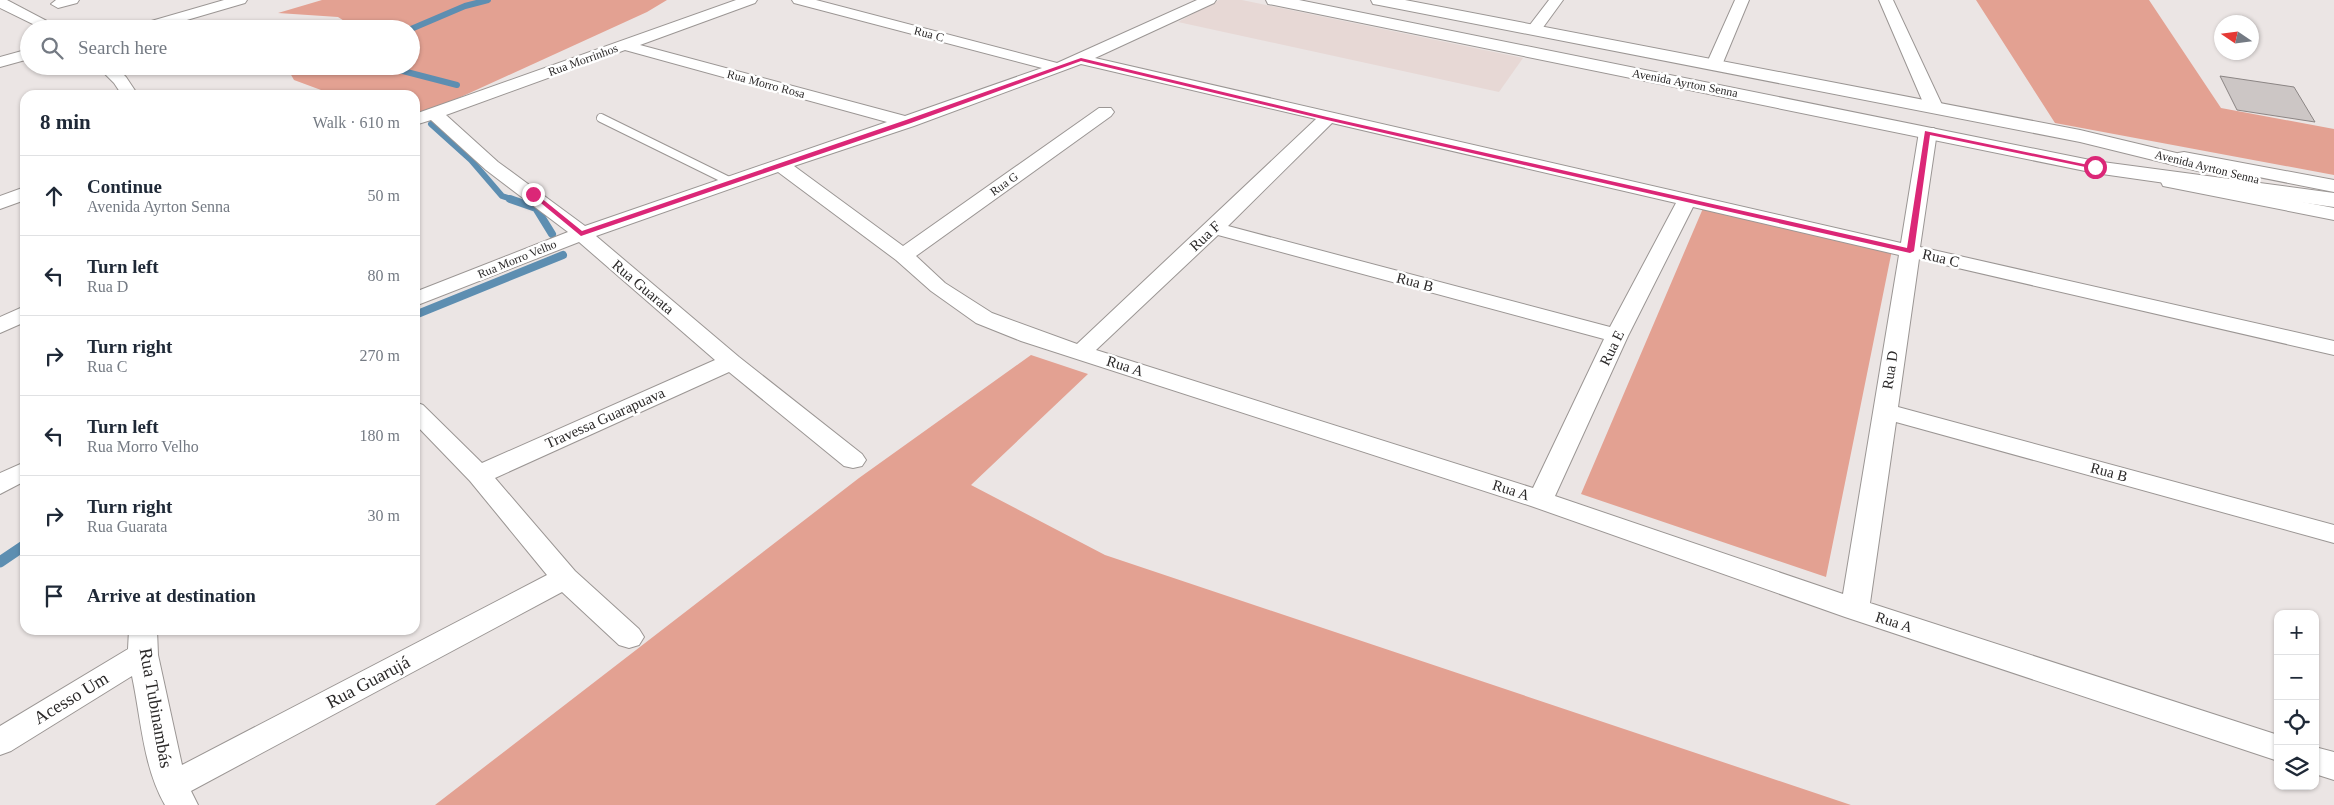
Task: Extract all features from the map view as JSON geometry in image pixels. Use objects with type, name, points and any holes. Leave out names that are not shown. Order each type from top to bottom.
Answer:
[{"type":"main road","name":"Avenida Ayrton Senna","points":[[1274,0],[2095,167],[2334,199]]},
{"type":"main road","name":"Avenida Ayrton Senna","points":[[1378,0],[2080,136],[2334,199]]},
{"type":"street","points":[[170,20],[240,0]]},
{"type":"street","name":"Rua Morrinhos","points":[[425,116],[750,0]]},
{"type":"street","name":"Rua C","points":[[798,0],[1059,68]]},
{"type":"street","name":"Rua Morro Velho","points":[[420,298],[581,234],[908,122],[1081,60],[1208,0]]},
{"type":"street","points":[[1534,30],[1556,0]]},
{"type":"street","points":[[1714,65],[1742,0]]},
{"type":"street","points":[[1886,0],[1934,107]]},
{"type":"street","points":[[0,2],[37,20]]},
{"type":"street","name":"Rua Morro Rosa","points":[[624,45],[908,122]]},
{"type":"street","points":[[0,62],[20,56]]},
{"type":"street","name":"Rua C","points":[[1081,60],[2334,348]]},
{"type":"street","points":[[115,75],[127,90]]},
{"type":"street","name":"Rua G","points":[[903,256],[1104,112]]},
{"type":"street","name":"Rua Guarata","points":[[425,116],[533,194],[730,362],[853,460]]},
{"type":"street","name":"Rua F","points":[[1081,352],[1214,228],[1327,118]]},
{"type":"street","name":"Rua D","points":[[1855,609],[1928,132]]},
{"type":"street","name":"Avenida Ayrton Senna","points":[[2080,136],[2334,186]]},
{"type":"street","name":"Rua A","points":[[780,165],[903,256],[938,287],[984,318],[1029,336],[1540,500],[1855,609],[2274,747]]},
{"type":"street","name":"Avenida Ayrton Senna","points":[[2095,167],[2334,214]]},
{"type":"street","points":[[0,203],[20,195]]},
{"type":"street","name":"Rua E","points":[[1540,500],[1617,336],[1688,199]]},
{"type":"street","name":"Rua B","points":[[1214,228],[1617,336]]},
{"type":"street","points":[[0,326],[20,316]]},
{"type":"street","name":"Travessa Guarapuava","points":[[479,475],[730,362]]},
{"type":"street","name":"Rua B","points":[[1884,410],[2334,534]]},
{"type":"street","points":[[420,415],[479,475],[565,578],[629,638]]},
{"type":"street","points":[[0,485],[20,473]]},
{"type":"street","name":"Rua Guarujá","points":[[179,800],[565,578]]},
{"type":"street","name":"Rua Tubinambás","points":[[143,643],[179,800]]},
{"type":"street","name":"Acesso Um","points":[[0,742],[143,643]]},
{"type":"street","points":[[2319,761],[2334,766]]},
{"type":"lane","points":[[601,118],[729,182]]},
{"type":"shaded area","points":[[322,0],[667,0],[647,12],[452,101],[420,113],[420,90],[321,90],[294,80],[291,75],[420,75],[420,20],[343,20],[338,17],[278,13]]},
{"type":"shaded area","points":[[1219,0],[1242,0],[1523,58],[1499,92],[1178,22]]},
{"type":"shaded area","points":[[1976,0],[2149,0],[2221,108],[2334,129],[2334,175],[2055,123]]},
{"type":"shaded area","points":[[1704,206],[1892,250],[1826,577],[1581,494]]},
{"type":"shaded area","points":[[1031,355],[1088,374],[971,485],[1105,555],[1851,805],[435,805],[859,478]]},
{"type":"building","points":[[2220,76],[2294,87],[2315,122],[2237,110]]},
{"type":"waterway","points":[[420,25],[465,6],[488,0]]},
{"type":"waterway","points":[[418,75],[457,85]]},
{"type":"waterway","points":[[431,124],[471,160],[502,196],[514,200]]},
{"type":"waterway","points":[[510,199],[536,208],[552,234]]},
{"type":"waterway","points":[[420,313],[563,255]]},
{"type":"waterway","points":[[0,562],[20,548]]},
{"type":"route","points":[[533,194],[581,234],[908,122],[1081,60],[1910,251],[1928,132],[2095,167]]}]
